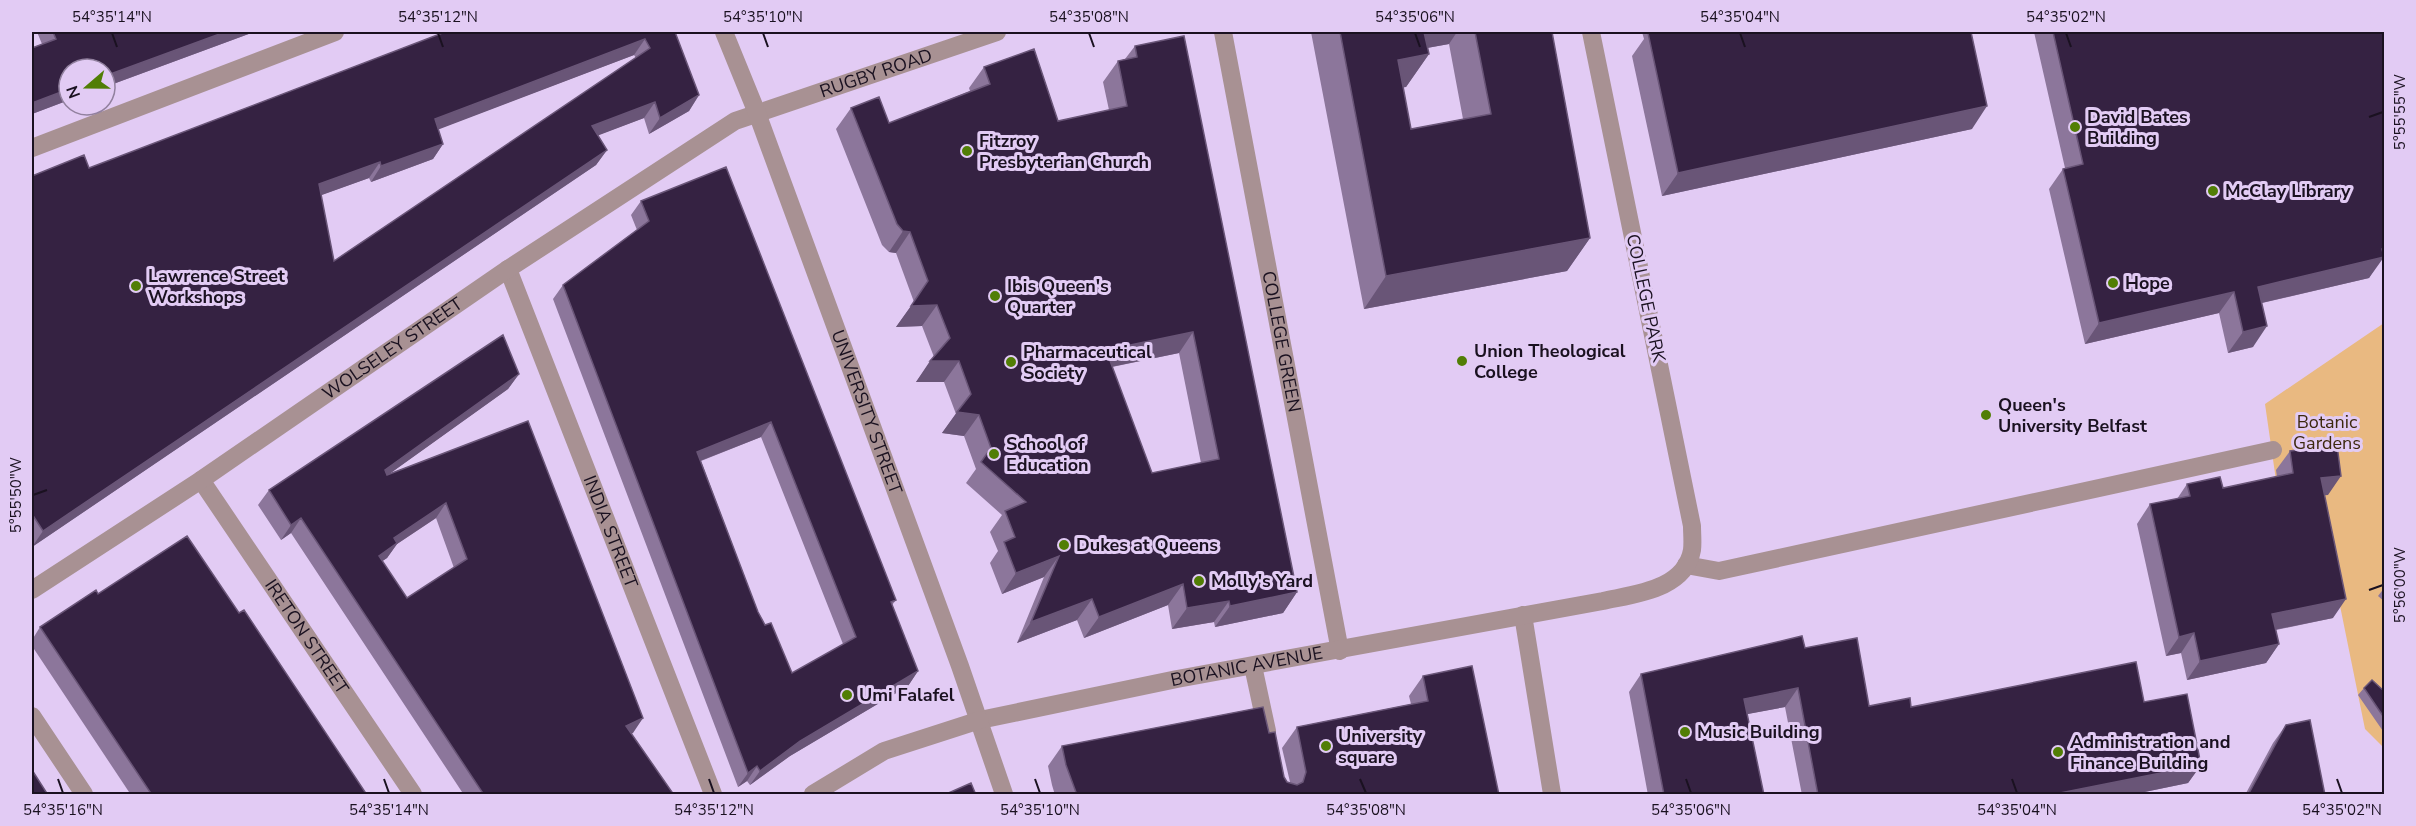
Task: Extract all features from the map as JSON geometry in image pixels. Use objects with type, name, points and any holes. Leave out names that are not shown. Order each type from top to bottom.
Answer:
[{"type":"street","points":[[32,148],[335,32]]},
{"type":"street","name":"UNIVERSITY STREET","points":[[724,32],[757,113],[980,720],[1004,795]]},
{"type":"street","name":"RUGBY ROAD","points":[[757,113],[997,32]]},
{"type":"street","name":"COLLEGE GREEN","points":[[1223,32],[1340,651]]},
{"type":"street","name":"COLLEGE PARK","points":[[1591,32],[1690,513],[1692,550],[1686,566]]},
{"type":"street","name":"WOLSELEY STREET","points":[[32,590],[201,480],[508,269],[735,121],[757,113]]},
{"type":"street","name":"INDIA STREET","points":[[508,269],[713,795]]},
{"type":"street","points":[[1686,566],[1719,571],[2273,450]]},
{"type":"street","name":"IRETON STREET","points":[[201,480],[413,795]]},
{"type":"street","name":"BOTANIC AVENUE","points":[[813,795],[884,751],[980,720],[1253,666],[1603,601],[1665,586],[1686,566]]},
{"type":"street","points":[[1523,615],[1552,795]]},
{"type":"street","points":[[1253,666],[1271,750]]},
{"type":"street","points":[[32,716],[84,795]]},
{"type":"green space","name":"Botanic Gardens","points":[[2384,323],[2384,748],[2365,729],[2321,512],[2279,501],[2265,404]]},
{"type":"building","points":[[53,32],[225,32],[117,72],[117,57],[57,57],[57,94],[32,103],[32,48],[56,39]]},
{"type":"building","points":[[445,32],[675,32],[699,95],[660,118],[655,102],[592,126],[607,150],[43,531],[32,514],[32,176],[84,155],[89,168]],"holes":[[[645,39],[650,48],[334,261],[319,184],[380,162],[381,166],[443,144],[435,119]]]},
{"type":"building","points":[[1340,32],[1424,32],[1429,54],[1398,60],[1411,129],[1491,114],[1475,32],[1552,32],[1590,238],[1386,276]]},
{"type":"building","points":[[1971,32],[1987,106],[1678,173],[1648,33]]},
{"type":"building","name":"McClay Library","points":[[2053,32],[2385,32],[2385,248],[2382,249],[2384,257],[2258,287],[2267,326],[2243,332],[2234,292],[2099,323],[2063,169],[2083,164]]},
{"type":"building","points":[[1184,36],[1297,592],[1230,606],[1229,601],[1187,608],[1183,584],[1099,617],[1092,599],[1031,622],[1059,556],[1016,573],[1004,542],[1015,537],[1005,511],[1026,502],[981,462],[991,448],[979,415],[957,412],[971,394],[959,361],[930,361],[950,338],[937,305],[911,306],[928,281],[910,232],[903,231],[897,224],[851,108],[879,97],[889,123],[990,84],[984,67],[1034,49],[1058,121],[1127,106],[1118,61],[1137,57],[1135,46]],"holes":[[[1193,332],[1219,459],[1152,473],[1106,350]]]},
{"type":"building","points":[[726,167],[896,600],[891,602],[918,671],[800,741],[760,771],[757,766],[748,773],[563,285],[649,221],[641,201]],"holes":[[[771,422],[856,637],[792,673],[771,623],[765,625],[758,612],[697,452]]]},
{"type":"building","points":[[503,335],[519,374],[385,470],[387,475],[528,421],[643,718],[626,726],[674,795],[484,795],[301,518],[291,525],[269,490]],"holes":[[[446,503],[467,559],[407,598],[379,556],[397,543],[394,538]]]},
{"type":"building","points":[[2337,445],[2341,476],[2321,478],[2346,599],[2272,614],[2279,644],[2200,661],[2194,633],[2179,637],[2150,504],[2190,496],[2187,484],[2220,477],[2223,488],[2293,473],[2290,451]]},
{"type":"building","points":[[187,536],[239,613],[244,610],[367,795],[152,795],[40,627],[96,590],[98,594]]},
{"type":"building","points":[[1802,636],[1805,648],[1857,638],[1869,706],[1910,698],[1911,707],[2136,662],[2144,702],[2187,694],[2201,765],[2050,795],[1818,795],[1798,688],[1744,699],[1764,795],[1664,795],[1641,674]]},
{"type":"building","name":"University square","points":[[1472,666],[1499,795],[1077,795],[1066,765],[1062,746],[1263,707],[1269,733],[1275,732],[1284,777],[1287,782],[1297,785],[1303,782],[1306,772],[1297,727],[1428,701],[1423,676]]},
{"type":"building","points":[[2372,680],[2385,692],[2385,719],[2364,688]]},
{"type":"building","points":[[2310,720],[2325,795],[2248,795],[2286,725]]},
{"type":"building","points":[[32,770],[48,795],[32,795]]},
{"type":"building","points":[[971,783],[976,795],[944,795]]},
{"type":"place","name":"David Bates Building","points":[[2075,127]]},
{"type":"place","name":"Fitzroy Presbyterian Church","points":[[967,151]]},
{"type":"place","name":"McClay Library","points":[[2213,191]]},
{"type":"place","name":"Hope","points":[[2113,283]]},
{"type":"place","name":"Lawrence Street Workshops","points":[[136,286]]},
{"type":"place","name":"Ibis Queen's Quarter","points":[[995,296]]},
{"type":"place","name":"Union Theological College","points":[[1462,361]]},
{"type":"place","name":"Pharmaceutical Society","points":[[1011,362]]},
{"type":"place","name":"Queen's University Belfast","points":[[1986,415]]},
{"type":"place","name":"School of Education","points":[[994,454]]},
{"type":"place","name":"Dukes at Queens","points":[[1064,545]]},
{"type":"place","name":"Molly's Yard","points":[[1199,581]]},
{"type":"place","name":"Umi Falafel","points":[[847,695]]},
{"type":"place","name":"Music Building","points":[[1685,732]]},
{"type":"place","name":"University square","points":[[1326,746]]},
{"type":"place","name":"Administration and Finance Building","points":[[2058,752]]}]
